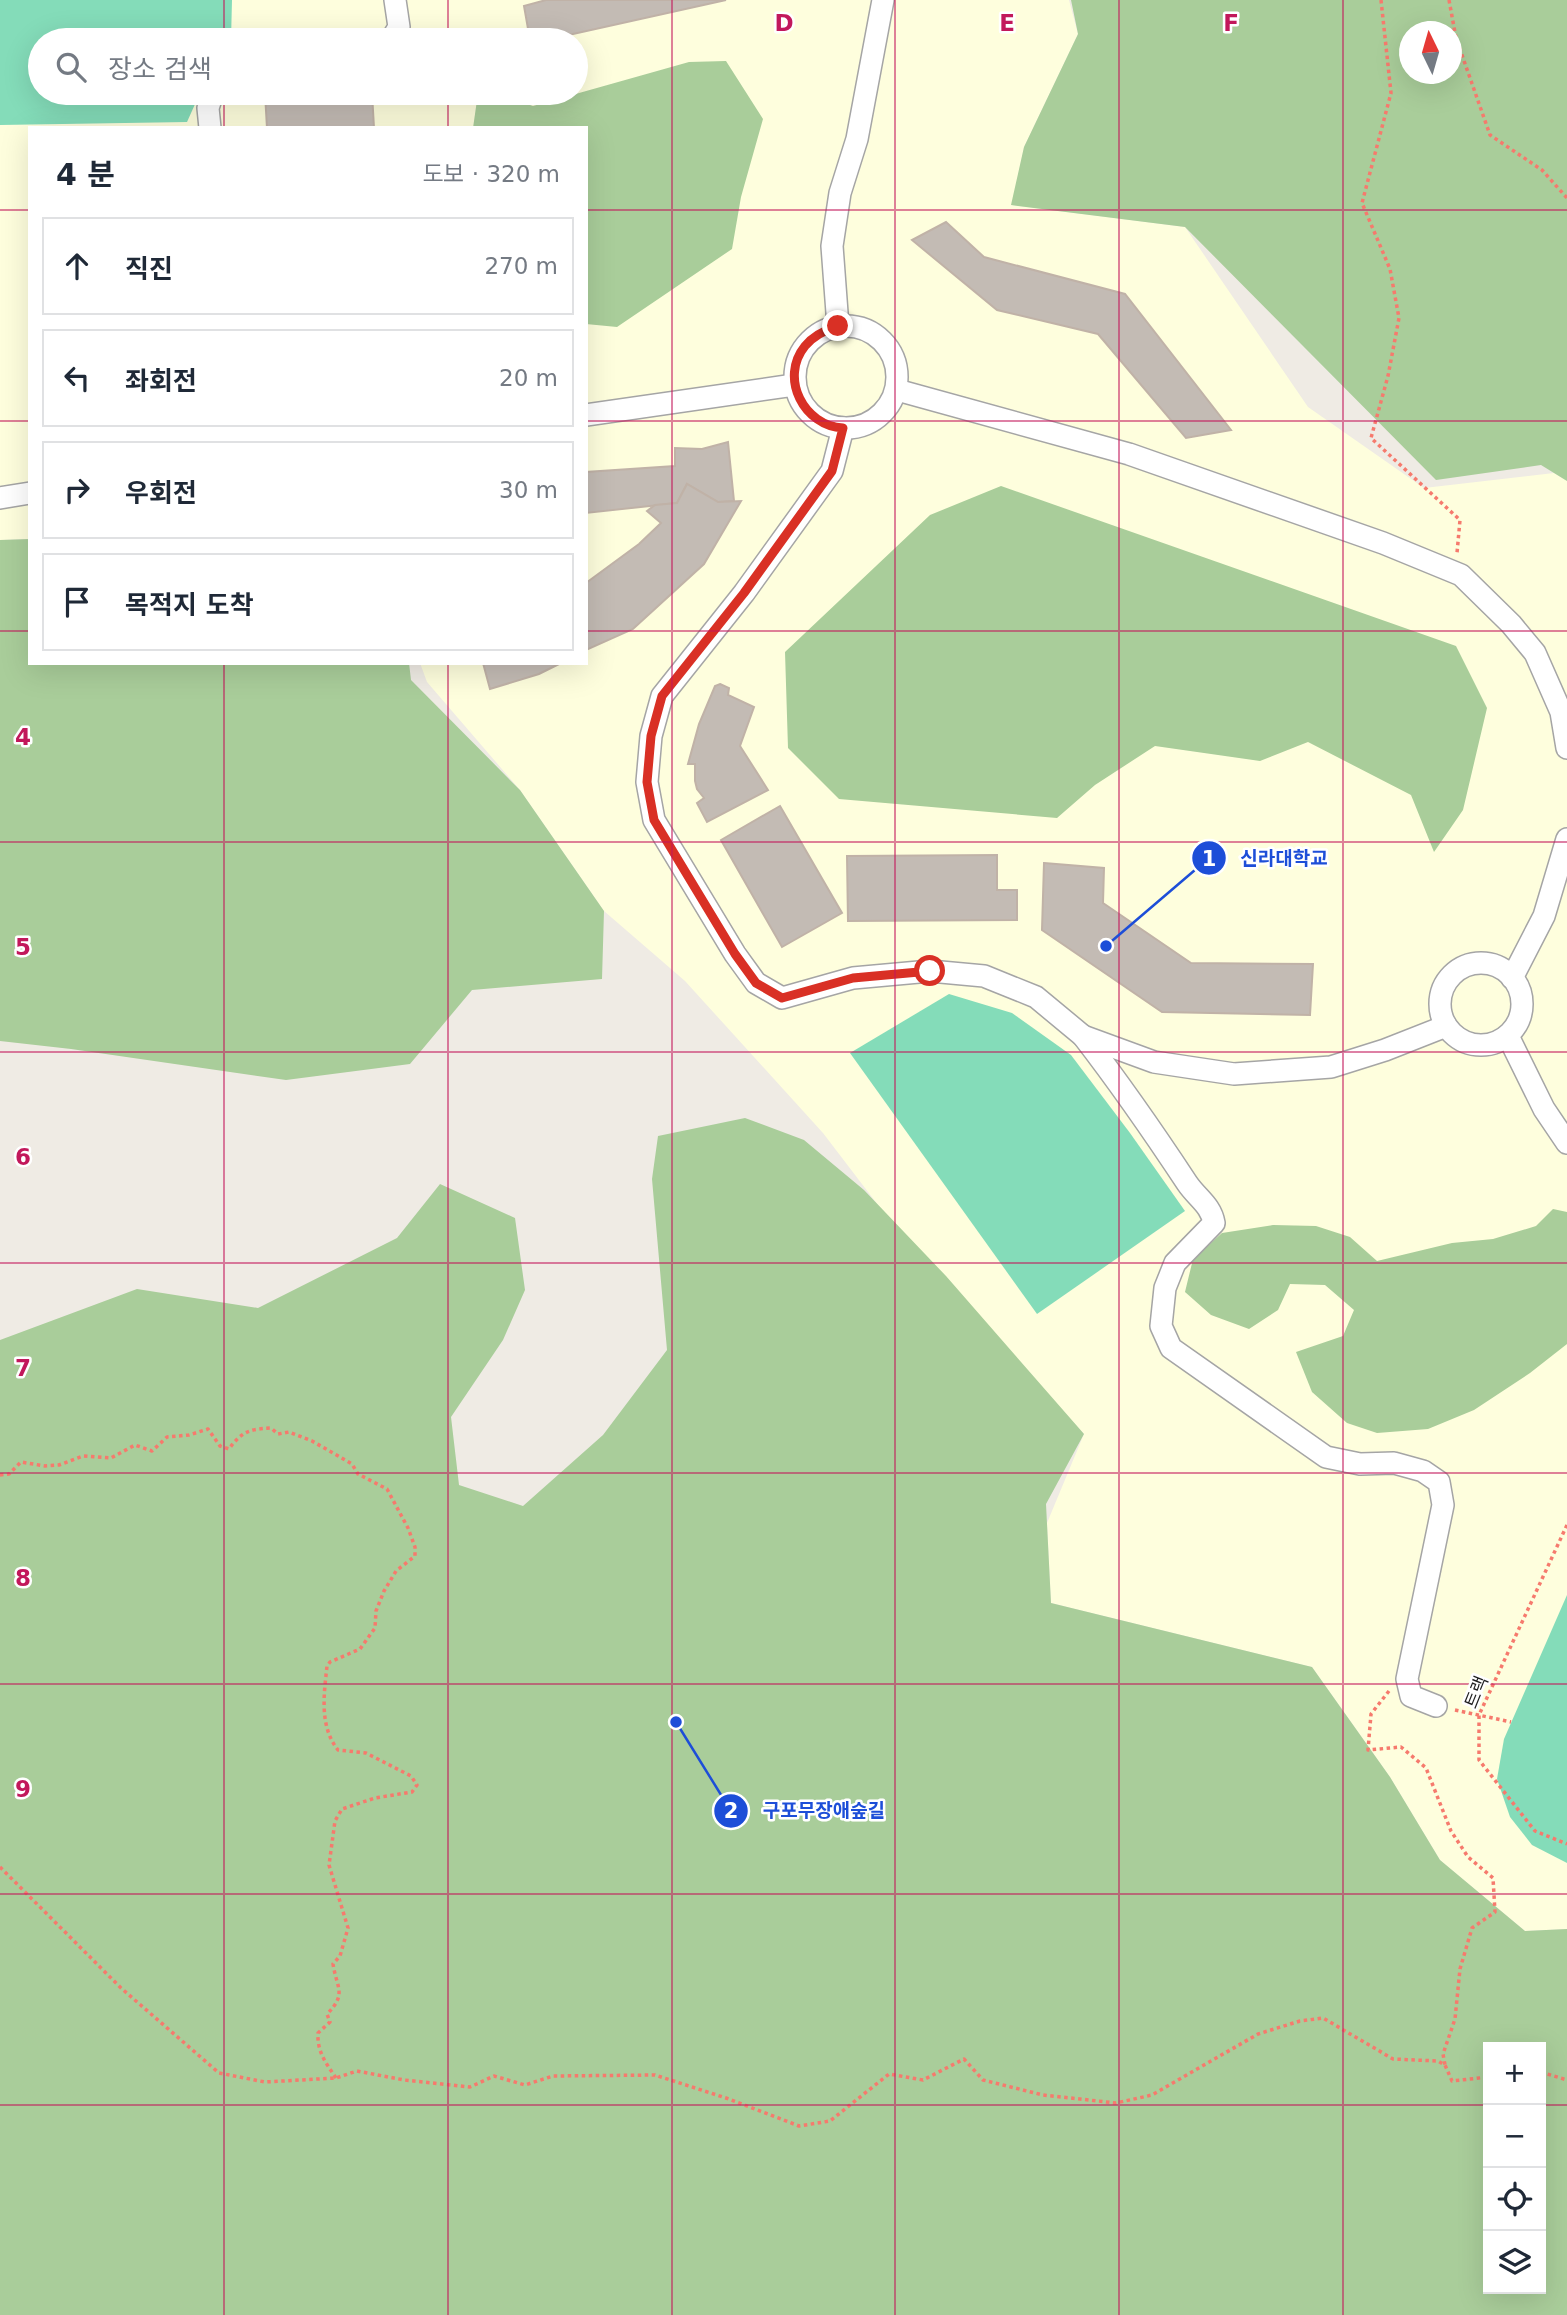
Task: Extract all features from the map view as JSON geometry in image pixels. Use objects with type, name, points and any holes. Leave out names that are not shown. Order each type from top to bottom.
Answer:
[{"type":"street","points":[[395,0],[398,28]]},
{"type":"street","points":[[838,326],[832,246],[840,193],[857,139],[883,0]]},
{"type":"street","points":[[209,105],[210,126]]},
{"type":"street","points":[[838,326],[859,327],[877,335],[891,350],[897,369],[897,390],[888,408],[873,422],[854,429],[833,428],[815,419],[801,404],[794,385],[795,365],[804,346],[819,333],[838,326]]},
{"type":"street","points":[[588,415],[794,385]]},
{"type":"street","points":[[897,390],[1129,454],[1383,543],[1461,575],[1511,624],[1535,653],[1561,712],[1567,748]]},
{"type":"street","points":[[843,428],[832,471],[744,593],[662,696],[651,736],[647,782],[654,820],[735,954],[756,983],[782,998],[853,978],[930,971],[984,976],[1036,997],[1083,1036],[1127,1092],[1190,1187],[1212,1210],[1214,1223],[1175,1263],[1165,1289],[1161,1326],[1171,1348],[1326,1457],[1360,1464],[1394,1463],[1423,1471],[1439,1482],[1443,1505],[1407,1679],[1411,1696],[1436,1706]]},
{"type":"street","points":[[0,498],[28,494]]},
{"type":"street","points":[[1512,978],[1544,916],[1567,839]]},
{"type":"street","points":[[1484,963],[1500,968],[1512,978],[1520,992],[1522,1008],[1518,1023],[1508,1036],[1493,1043],[1477,1045],[1462,1041],[1441,1017],[1440,1001],[1444,986],[1454,973],[1468,965],[1484,963]]},
{"type":"street","points":[[1083,1036],[1154,1062],[1234,1074],[1331,1067],[1447,1026]]},
{"type":"street","points":[[1508,1036],[1544,1109],[1567,1143]]},
{"type":"path","points":[[1381,0],[1391,93],[1362,203],[1390,269],[1399,318],[1388,376],[1371,438],[1460,520],[1455,572]]},
{"type":"path","points":[[1449,0],[1455,38],[1490,135],[1542,170],[1567,198]]},
{"type":"path","points":[[0,1475],[9,1474],[21,1462],[45,1466],[59,1465],[83,1456],[111,1458],[135,1445],[152,1451],[167,1437],[189,1435],[208,1429],[220,1446],[229,1449],[237,1438],[253,1429],[271,1428],[278,1434],[289,1432],[312,1441],[352,1464],[358,1474],[387,1489],[408,1528],[415,1547],[415,1556],[396,1571],[384,1591],[376,1611],[375,1628],[360,1649],[330,1662],[327,1666],[325,1721],[331,1741],[338,1750],[366,1753],[411,1776],[417,1785],[412,1792],[375,1798],[342,1809],[335,1821],[329,1865],[348,1928],[340,1955],[333,1964],[341,1991],[338,2003],[327,2014],[330,2022],[318,2033],[317,2044],[322,2058],[336,2078]]},
{"type":"path","name":"트랙","points":[[1567,1525],[1479,1715],[1479,1760],[1535,1831],[1567,1844]]},
{"type":"path","points":[[1411,1696],[1388,1690],[1371,1714],[1368,1750],[1401,1748],[1426,1768],[1451,1831],[1468,1857],[1493,1878],[1495,1912],[1472,1928],[1460,1969],[1455,2019],[1443,2054],[1452,2081],[1483,2078]]},
{"type":"path","points":[[1436,1706],[1511,1723]]},
{"type":"path","points":[[0,1867],[121,1988],[219,2073],[265,2082],[336,2078],[357,2071],[404,2080],[470,2087],[494,2076],[525,2085],[554,2076],[655,2075],[799,2126],[830,2121],[888,2074],[923,2080],[964,2059],[982,2080],[1043,2095],[1116,2103],[1152,2095],[1258,2035],[1300,2021],[1323,2018],[1393,2059],[1438,2061],[1445,2065]]},
{"type":"path","points":[[1546,2074],[1567,2080]]},
{"type":"shaded area","points":[[0,0],[1069,0],[1078,34],[1024,147],[1012,205],[1185,227],[1308,407],[1424,488],[1554,473],[1567,481],[1567,1929],[1525,1931],[1440,1860],[1390,1777],[1312,1667],[1051,1603],[1047,1523],[1084,1434],[878,1205],[823,1133],[685,981],[604,911],[520,790],[427,682],[421,665],[588,665],[588,126],[28,126],[28,539],[0,540]]},
{"type":"green space","points":[[0,0],[232,0],[231,28],[28,28],[28,105],[195,105],[187,122],[0,125]]},
{"type":"green space","points":[[1071,0],[1567,0],[1567,481],[1541,465],[1436,480],[1185,227],[1011,205],[1024,147],[1078,34]]},
{"type":"green space","points":[[726,61],[763,119],[741,197],[732,249],[617,327],[588,324],[588,126],[473,126],[476,105],[588,105],[588,90],[689,62]]},
{"type":"green space","points":[[1001,486],[1456,646],[1487,708],[1463,810],[1434,852],[1411,795],[1308,742],[1260,761],[1155,746],[1095,785],[1057,818],[839,799],[788,748],[785,652],[930,515]]},
{"type":"green space","points":[[28,539],[28,665],[409,665],[411,680],[520,790],[604,911],[602,979],[472,990],[410,1064],[286,1080],[0,1041],[0,540]]},
{"type":"green space","points":[[949,994],[1012,1013],[1071,1055],[1185,1211],[1037,1314],[850,1053]]},
{"type":"green space","points":[[745,1118],[804,1140],[864,1190],[946,1276],[1084,1434],[1046,1504],[1051,1603],[1312,1667],[1390,1777],[1440,1860],[1525,1931],[1567,1929],[1567,2315],[0,2315],[0,1340],[137,1289],[258,1308],[397,1238],[440,1184],[515,1218],[525,1290],[503,1340],[451,1417],[459,1485],[523,1506],[603,1435],[667,1350],[652,1179],[658,1136]]},
{"type":"green space","points":[[1553,1209],[1567,1212],[1567,1344],[1530,1373],[1474,1410],[1428,1429],[1377,1433],[1347,1423],[1312,1392],[1296,1352],[1343,1336],[1354,1310],[1325,1285],[1290,1284],[1278,1310],[1249,1329],[1211,1315],[1185,1292],[1193,1259],[1222,1233],[1273,1225],[1316,1226],[1350,1237],[1377,1261],[1452,1243],[1493,1239],[1536,1226]]},
{"type":"green space","points":[[1567,1595],[1567,1863],[1532,1845],[1510,1817],[1497,1779],[1504,1739]]},
{"type":"building","points":[[546,0],[726,0],[588,31],[588,28],[528,28],[524,6]]},
{"type":"building","points":[[266,105],[373,105],[374,126],[267,126]]},
{"type":"building","points":[[946,222],[984,257],[1125,294],[1231,430],[1186,438],[1098,334],[997,310],[912,240]]},
{"type":"building","points":[[728,442],[734,501],[718,502],[687,484],[677,503],[588,513],[588,472],[675,466],[675,448],[702,449]]},
{"type":"building","points":[[687,484],[718,502],[741,501],[704,564],[633,629],[588,649],[588,582],[639,544],[661,523],[647,511],[655,505],[677,503]]},
{"type":"building","points":[[484,665],[557,665],[539,674],[490,689]]},
{"type":"building","points":[[720,684],[729,688],[728,695],[754,707],[740,746],[768,790],[707,822],[697,803],[704,798],[697,789],[695,764],[688,764],[699,724],[715,686]]},
{"type":"building","points":[[780,806],[842,913],[782,947],[721,840]]},
{"type":"building","points":[[997,855],[997,890],[1017,890],[1017,920],[848,921],[847,856]]},
{"type":"building","points":[[1044,863],[1104,868],[1103,903],[1191,963],[1313,964],[1310,1015],[1162,1012],[1042,930]]},
{"type":"place","name":"신라대학교","points":[[1106,946]]},
{"type":"place","name":"구포무장애숲길","points":[[676,1722]]},
{"type":"route","points":[[838,326],[819,333],[804,346],[795,365],[794,385],[801,404],[815,419],[833,428],[843,428],[832,471],[744,593],[662,696],[651,736],[647,782],[654,820],[735,954],[756,983],[782,998],[853,978],[930,971]]}]
